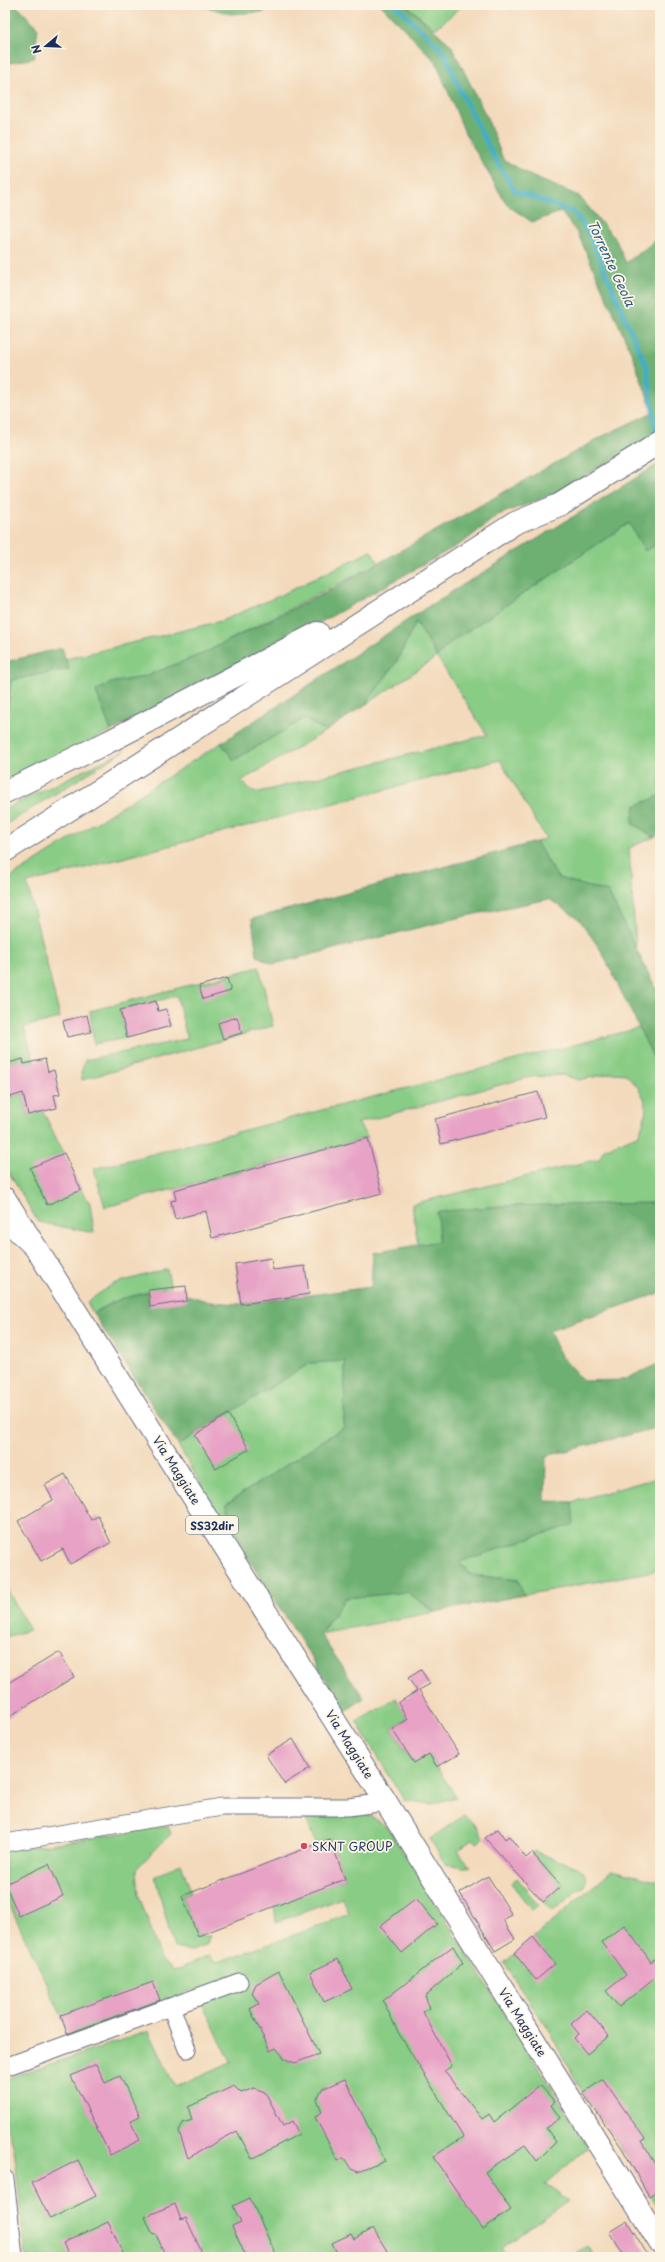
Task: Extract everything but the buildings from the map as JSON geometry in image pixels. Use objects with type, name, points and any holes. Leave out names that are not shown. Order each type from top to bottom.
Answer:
[{"type":"main road","points":[[5,851],[431,575],[514,523],[559,505],[656,444]]},
{"type":"main road","points":[[5,792],[108,742],[431,575]]},
{"type":"main road","name":"Via Maggiate","points":[[5,1199],[386,1802],[660,2243]]},
{"type":"main road","points":[[5,1218],[37,1249]]},
{"type":"street","points":[[5,1843],[222,1807],[348,1806],[386,1802]]},
{"type":"street","points":[[5,2068],[239,1982]]},
{"type":"street","points":[[171,2007],[187,2049]]},
{"type":"street","points":[[5,2180],[14,2257]]},
{"type":"green space","points":[[5,5],[16,5],[38,28],[34,58],[5,64]]},
{"type":"green space","points":[[198,5],[270,5],[264,12],[231,14]]},
{"type":"green space","points":[[381,5],[406,5],[451,45],[487,118],[503,159],[531,176],[579,196],[616,240],[626,263],[660,237],[660,432],[552,495],[498,515],[465,541],[300,634],[111,731],[96,691],[111,683],[143,677],[202,654],[331,590],[603,436],[653,412],[632,354],[578,234],[561,212],[532,222],[507,205],[465,133],[436,62]]},
{"type":"green space","points":[[406,5],[463,5],[435,29]]},
{"type":"green space","points":[[660,463],[660,542],[645,551],[629,523],[451,642],[437,657],[416,622],[397,661],[365,705],[326,731],[304,719],[234,760],[221,743],[432,604]]},
{"type":"green space","points":[[629,523],[645,551],[660,542],[660,796],[635,806],[632,823],[654,837],[629,848],[636,948],[608,892],[558,878],[536,842],[546,839],[500,760],[27,883],[60,1018],[24,1027],[34,1062],[24,1064],[23,1060],[5,1064],[5,881],[221,743],[234,760],[304,718],[326,731],[241,781],[255,793],[487,735],[437,657],[365,705],[397,661],[416,621],[436,656],[451,642]]},
{"type":"green space","points":[[371,551],[379,563],[202,654],[143,677],[111,683],[96,691],[111,731],[5,783],[5,709],[8,708],[11,680],[68,669],[66,659],[221,621],[281,595]]},
{"type":"green space","points":[[62,648],[69,669],[11,680],[8,709],[5,709],[5,662]]},
{"type":"green space","points":[[124,751],[5,825],[5,809]]},
{"type":"green space","points":[[660,796],[660,834],[654,837],[632,823],[635,806]]},
{"type":"green space","points":[[536,842],[558,878],[608,892],[660,997],[660,1071],[602,952],[579,919],[549,899],[461,917],[274,964],[257,956],[252,919]]},
{"type":"green space","points":[[259,967],[273,1026],[82,1080],[81,1073],[85,1060],[187,1039],[177,996],[120,1010],[127,1038],[94,1044],[90,1011]]},
{"type":"green space","points":[[639,1028],[660,1071],[660,1203],[499,1206],[437,1213],[440,1241],[418,1245],[412,1204],[599,1159],[604,1149],[639,1134],[643,1124],[646,1108],[643,1095],[626,1074],[613,1073],[579,1080],[563,1075],[531,1077],[511,1082],[358,1123],[368,1138],[105,1207],[94,1169]]},
{"type":"green space","points":[[5,1077],[10,1097],[23,1093],[28,1115],[43,1111],[81,1190],[90,1203],[94,1233],[38,1222],[5,1166]]},
{"type":"green space","points":[[660,1203],[660,1293],[549,1330],[561,1356],[583,1381],[623,1380],[660,1363],[660,1427],[546,1456],[545,1501],[572,1502],[574,1524],[459,1562],[471,1575],[518,1580],[524,1595],[435,1612],[407,1592],[345,1598],[320,1634],[364,1698],[346,1711],[249,1560],[226,1504],[344,1427],[345,1361],[310,1363],[178,1445],[93,1313],[120,1299],[164,1288],[210,1302],[241,1304],[371,1287],[373,1253],[439,1241],[437,1212],[499,1206]]},
{"type":"green space","points":[[167,1269],[171,1290],[120,1299],[93,1313],[87,1302],[113,1284]]},
{"type":"green space","points":[[345,1361],[344,1427],[226,1504],[249,1560],[210,1500],[178,1445],[310,1363]]},
{"type":"green space","points":[[660,1477],[660,1570],[524,1595],[518,1580],[471,1575],[459,1562],[573,1524],[572,1502]]},
{"type":"green space","points":[[5,1586],[30,1630],[5,1637]]},
{"type":"green space","points":[[407,1592],[435,1612],[320,1634],[345,1598]]},
{"type":"green space","points":[[396,1698],[408,1719],[392,1729],[413,1763],[429,1754],[456,1797],[432,1804],[404,1800],[356,1721]]},
{"type":"green space","points":[[367,1814],[389,1829],[588,2147],[545,2185],[569,2200],[502,2248],[509,2257],[26,2257],[14,2148],[5,2122],[5,2079],[149,2031],[175,2087],[231,2062],[195,1989],[69,2037],[61,2015],[5,1895],[5,1851],[168,1826],[171,1834],[137,1868],[139,1896],[162,1961],[174,1971],[209,1955],[217,1962],[276,1942],[349,1914],[343,1898],[276,1922],[274,1905],[345,1879],[330,1839],[316,1844],[306,1819]]},
{"type":"green space","points":[[464,1815],[476,1826],[484,1838],[477,1843],[473,1839],[458,1850],[470,1868],[445,1864],[430,1839]]},
{"type":"green space","points":[[534,1851],[581,1869],[587,1877],[584,1886],[552,1911],[543,1902],[561,1886],[532,1853]]},
{"type":"green space","points":[[181,1863],[191,1892],[182,1896],[198,1936],[210,1936],[206,1945],[191,1951],[174,1948],[155,1877]]},
{"type":"green space","points":[[612,1870],[660,1882],[660,2212],[625,2153],[583,2093],[548,2029],[504,1963]]},
{"type":"green space","points":[[517,1878],[538,1905],[532,1910],[511,1883]]},
{"type":"green space","points":[[587,2246],[594,2257],[570,2257]]},
{"type":"waterway","name":"Torrente Geola","points":[[395,5],[445,53],[460,90],[493,155],[515,191],[573,212],[587,230],[647,368],[656,431],[660,438]]},
{"type":"place","name":"SKNT GROUP","points":[[304,1846]]}]
